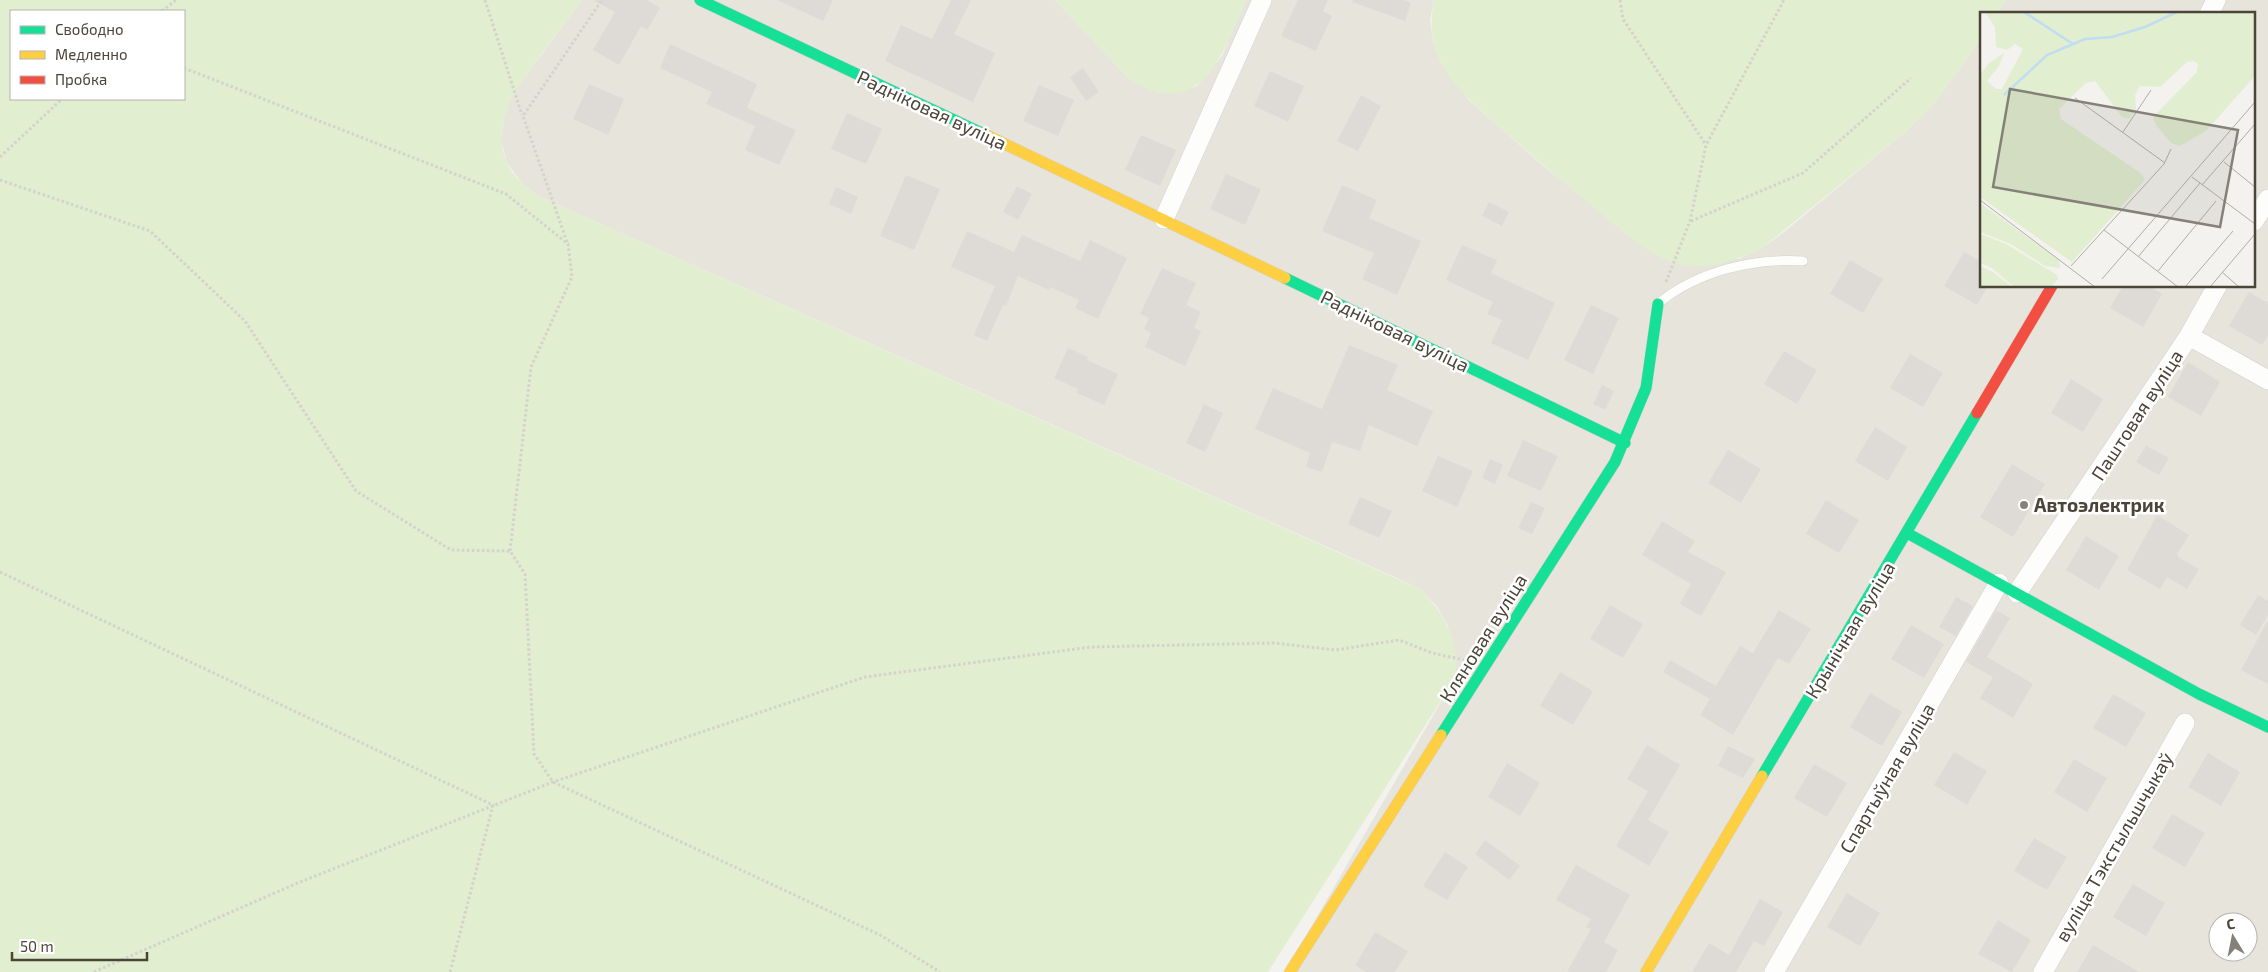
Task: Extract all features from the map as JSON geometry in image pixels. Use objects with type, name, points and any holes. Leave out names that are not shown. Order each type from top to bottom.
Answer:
[{"type":"street","name":"Радніковая вуліца","points":[[700,0],[1164,219],[1625,443]]},
{"type":"street","points":[[1164,219],[1262,0]]},
{"type":"street","points":[[2209,12],[2216,0]]},
{"type":"street","points":[[2256,219],[2268,199]]},
{"type":"street","name":"Крынічная вуліца","points":[[1646,972],[2051,288]]},
{"type":"street","name":"Паштовая вуліца","points":[[2017,593],[2189,336],[2216,288]]},
{"type":"street","name":"Кляновая вуліца","points":[[1290,972],[1487,666],[1615,462],[1625,443],[1646,388],[1658,304]]},
{"type":"street","points":[[2189,336],[2268,380]]},
{"type":"street","points":[[1907,533],[2199,694],[2268,727]]},
{"type":"street","name":"Спартыўная вуліца","points":[[1774,972],[1999,583]]},
{"type":"street","name":"вуліца Тэкстыльшчыкаў","points":[[2043,972],[2185,723]]},
{"type":"lane","points":[[1658,304],[1675,290],[1701,277],[1778,260],[1803,261]]},
{"type":"path","points":[[163,10],[176,0]]},
{"type":"path","points":[[485,0],[568,244],[572,277],[531,367],[510,551],[525,574],[534,754],[553,782],[880,935],[940,972]]},
{"type":"path","points":[[523,116],[602,0]]},
{"type":"path","points":[[1620,0],[1623,19],[1706,145]]},
{"type":"path","points":[[1658,304],[1690,221],[1706,145],[1784,0]]},
{"type":"path","points":[[185,68],[506,194],[568,244]]},
{"type":"path","points":[[1690,221],[1803,173],[1911,78]]},
{"type":"path","points":[[0,157],[61,100]]},
{"type":"path","points":[[0,180],[150,231],[245,321],[356,491],[451,550],[510,551]]},
{"type":"path","points":[[0,572],[493,805]]},
{"type":"path","points":[[94,972],[300,882],[553,782],[865,677],[1090,648],[1274,643],[1336,650],[1399,640],[1432,653],[1487,666]]},
{"type":"path","points":[[450,972],[493,805]]},
{"type":"shaded area","points":[[582,0],[1055,0],[1129,79],[1160,93],[1181,92],[1197,86],[1222,56],[1246,0],[1434,0],[1430,20],[1433,42],[1441,63],[1469,100],[1541,164],[1644,247],[1738,259],[1762,248],[1784,232],[1905,132],[1933,105],[1980,41],[1980,288],[2256,288],[2256,12],[1998,12],[2005,0],[2268,0],[2268,972],[1285,972],[1449,688],[1448,625],[1436,605],[1420,589],[1397,578],[538,196],[522,183],[507,163],[501,140],[504,119],[510,100],[522,81]]},
{"type":"green space","points":[[0,0],[582,0],[525,77],[504,118],[502,147],[507,163],[517,177],[538,196],[1420,589],[1442,615],[1452,636],[1456,658],[1455,674],[1449,688],[1268,972],[0,972]]},
{"type":"green space","points":[[1055,0],[1246,0],[1228,41],[1206,77],[1191,88],[1174,94],[1154,91],[1129,79]]},
{"type":"green space","points":[[1434,0],[2005,0],[1998,12],[1980,12],[1980,41],[1933,105],[1905,132],[1762,248],[1726,262],[1702,266],[1689,266],[1664,259],[1637,243],[1496,124],[1465,95],[1446,71],[1435,47],[1432,16]]},
{"type":"building","points":[[593,0],[647,0],[660,8],[647,30],[641,26],[619,65],[593,50],[615,12]]},
{"type":"building","points":[[777,0],[833,0],[823,21]]},
{"type":"building","points":[[951,0],[971,0],[954,34],[995,53],[973,102],[885,61],[901,25],[932,39]]},
{"type":"building","points":[[1298,0],[1328,0],[1323,11],[1332,16],[1316,51],[1281,36]]},
{"type":"building","points":[[1353,0],[1403,0],[1411,3],[1405,21],[1352,2]]},
{"type":"building","points":[[670,44],[757,84],[747,108],[796,130],[779,165],[745,150],[755,126],[706,104],[712,92],[660,68]]},
{"type":"building","points":[[1083,68],[1099,92],[1086,101],[1070,77]]},
{"type":"building","points":[[1270,71],[1304,86],[1288,122],[1254,106]]},
{"type":"building","points":[[589,84],[624,99],[608,135],[573,119]]},
{"type":"building","points":[[1039,85],[1074,100],[1058,136],[1023,121]]},
{"type":"building","points":[[1361,95],[1381,106],[1358,151],[1337,141]]},
{"type":"building","points":[[847,113],[882,129],[866,164],[831,149]]},
{"type":"building","points":[[1141,135],[1176,150],[1160,186],[1125,170]]},
{"type":"building","points":[[1226,174],[1261,189],[1245,225],[1210,209]]},
{"type":"building","points":[[906,175],[940,189],[914,250],[880,236]]},
{"type":"building","points":[[1342,185],[1377,200],[1369,218],[1421,241],[1397,295],[1362,279],[1374,253],[1322,231]]},
{"type":"building","points":[[1017,186],[1032,194],[1018,220],[1003,212]]},
{"type":"building","points":[[836,187],[858,197],[851,214],[829,204]]},
{"type":"building","points":[[1489,202],[1509,212],[1502,226],[1482,216]]},
{"type":"building","points":[[967,231],[1014,252],[1022,235],[1080,261],[1090,240],[1127,258],[1098,319],[1075,308],[1079,300],[1050,287],[1049,290],[1018,276],[1006,306],[1003,305],[987,341],[974,335],[995,286],[951,267]]},
{"type":"building","points":[[1462,245],[1497,260],[1491,273],[1555,303],[1528,360],[1491,343],[1502,320],[1487,314],[1493,302],[1446,280]]},
{"type":"building","points":[[1964,252],[1980,261],[1980,288],[1987,288],[1977,305],[1944,286]]},
{"type":"building","points":[[1850,260],[1883,279],[1863,313],[1830,294]]},
{"type":"building","points":[[1162,268],[1196,283],[1186,305],[1201,312],[1194,328],[1201,331],[1185,366],[1145,347],[1151,333],[1144,329],[1149,318],[1140,314]]},
{"type":"building","points":[[2122,288],[2153,288],[2162,294],[2143,327],[2110,308]]},
{"type":"building","points":[[2249,292],[2268,303],[2268,336],[2262,345],[2229,326]]},
{"type":"building","points":[[1591,305],[1619,318],[1593,374],[1564,360]]},
{"type":"building","points":[[1349,345],[1398,365],[1387,390],[1433,411],[1417,446],[1369,425],[1360,451],[1332,442],[1322,472],[1306,467],[1310,453],[1255,429],[1273,388],[1322,409]]},
{"type":"building","points":[[1068,348],[1088,357],[1087,360],[1118,374],[1104,405],[1077,393],[1078,389],[1054,378]]},
{"type":"building","points":[[1784,351],[1817,370],[1797,404],[1764,384]]},
{"type":"building","points":[[1910,354],[1943,373],[1923,407],[1890,388]]},
{"type":"building","points":[[2188,362],[2220,382],[2201,416],[2168,397]]},
{"type":"building","points":[[2071,379],[2103,399],[2083,432],[2051,413]]},
{"type":"building","points":[[1602,385],[1614,391],[1605,410],[1593,404]]},
{"type":"building","points":[[1204,404],[1223,413],[1205,452],[1186,443]]},
{"type":"building","points":[[1875,427],[1907,447],[1888,481],[1855,461]]},
{"type":"building","points":[[1523,440],[1558,456],[1541,491],[1507,476]]},
{"type":"building","points":[[2146,446],[2169,458],[2159,475],[2136,462]]},
{"type":"building","points":[[1728,450],[1761,469],[1741,503],[1708,483]]},
{"type":"building","points":[[1438,456],[1473,471],[1457,507],[1422,491]]},
{"type":"building","points":[[1490,459],[1503,465],[1495,484],[1482,478]]},
{"type":"building","points":[[2012,464],[2045,484],[2013,537],[1980,517]]},
{"type":"building","points":[[1360,497],[1392,511],[1379,538],[1348,524]]},
{"type":"building","points":[[1826,500],[1859,520],[1839,553],[1806,534]]},
{"type":"building","points":[[1531,502],[1545,508],[1532,534],[1518,528]]},
{"type":"building","points":[[2157,515],[2189,535],[2177,554],[2178,557],[2199,569],[2187,589],[2167,577],[2160,589],[2127,570]]},
{"type":"building","points":[[1662,521],[1695,541],[1688,552],[1726,572],[1701,616],[1680,604],[1691,584],[1642,555]]},
{"type":"building","points":[[2086,536],[2119,556],[2099,590],[2066,570]]},
{"type":"building","points":[[2258,595],[2268,601],[2268,615],[2256,635],[2240,625]]},
{"type":"building","points":[[1956,597],[1973,606],[1956,636],[1939,627]]},
{"type":"building","points":[[1610,605],[1643,624],[1623,658],[1590,639]]},
{"type":"building","points":[[1779,610],[1811,629],[1789,664],[1778,658],[1733,735],[1700,715],[1710,699],[1663,672],[1670,660],[1716,686],[1740,646],[1753,653]]},
{"type":"building","points":[[1996,610],[2010,618],[1987,657],[2033,684],[2013,718],[1980,698],[1993,677],[1966,662]]},
{"type":"building","points":[[2268,620],[2268,684],[2241,670]]},
{"type":"building","points":[[1911,625],[1944,644],[1924,678],[1891,659]]},
{"type":"building","points":[[1560,672],[1593,691],[1573,725],[1540,706]]},
{"type":"building","points":[[1870,693],[1902,712],[1882,746],[1850,727]]},
{"type":"building","points":[[2113,694],[2146,713],[2126,747],[2093,728]]},
{"type":"building","points":[[1647,745],[1680,765],[1648,820],[1669,832],[1649,866],[1616,846],[1648,791],[1627,779]]},
{"type":"building","points":[[1728,746],[1755,759],[1743,778],[1718,766]]},
{"type":"building","points":[[1954,752],[1987,771],[1967,805],[1934,785]]},
{"type":"building","points":[[2208,753],[2240,772],[2221,806],[2188,787]]},
{"type":"building","points":[[2074,759],[2107,778],[2087,812],[2054,792]]},
{"type":"building","points":[[1507,763],[1540,783],[1520,816],[1488,797]]},
{"type":"building","points":[[1814,764],[1847,783],[1827,817],[1794,798]]},
{"type":"building","points":[[2172,814],[2205,833],[2185,867],[2152,848]]},
{"type":"building","points":[[2034,838],[2067,857],[2047,890],[2014,871]]},
{"type":"building","points":[[1485,840],[1520,866],[1509,880],[1475,854]]},
{"type":"building","points":[[1445,852],[1468,867],[1447,900],[1423,886]]},
{"type":"building","points":[[1576,865],[1630,895],[1604,942],[1618,950],[1606,972],[1567,972],[1591,929],[1586,927],[1591,919],[1556,900]]},
{"type":"building","points":[[2133,884],[2165,903],[2146,936],[2113,917]]},
{"type":"building","points":[[1847,893],[1880,913],[1860,946],[1827,927]]},
{"type":"building","points":[[1760,899],[1783,912],[1764,946],[1754,941],[1736,972],[1692,972],[1709,943],[1729,955]]},
{"type":"building","points":[[1998,920],[2031,940],[2012,972],[1978,954]]},
{"type":"building","points":[[1375,932],[1408,951],[1395,972],[1366,972],[1355,965]]},
{"type":"building","points":[[2093,945],[2139,972],[2077,972]]},
{"type":"traffic: fast","points":[[700,0],[986,135]]},
{"type":"traffic: fast","points":[[1285,278],[1625,443]]},
{"type":"traffic: fast","points":[[1441,735],[1615,462],[1646,388],[1658,304]]},
{"type":"traffic: fast","points":[[1762,776],[1977,413]]},
{"type":"traffic: fast","points":[[1907,533],[2199,694],[2268,727]]},
{"type":"traffic: slow","points":[[986,135],[1285,278]]},
{"type":"traffic: slow","points":[[1290,972],[1441,735]]},
{"type":"traffic: slow","points":[[1646,972],[1762,776]]},
{"type":"traffic: jam","points":[[1977,413],[2051,288]]},
{"type":"place","name":"Автоэлектрик","points":[[2024,505]]}]
